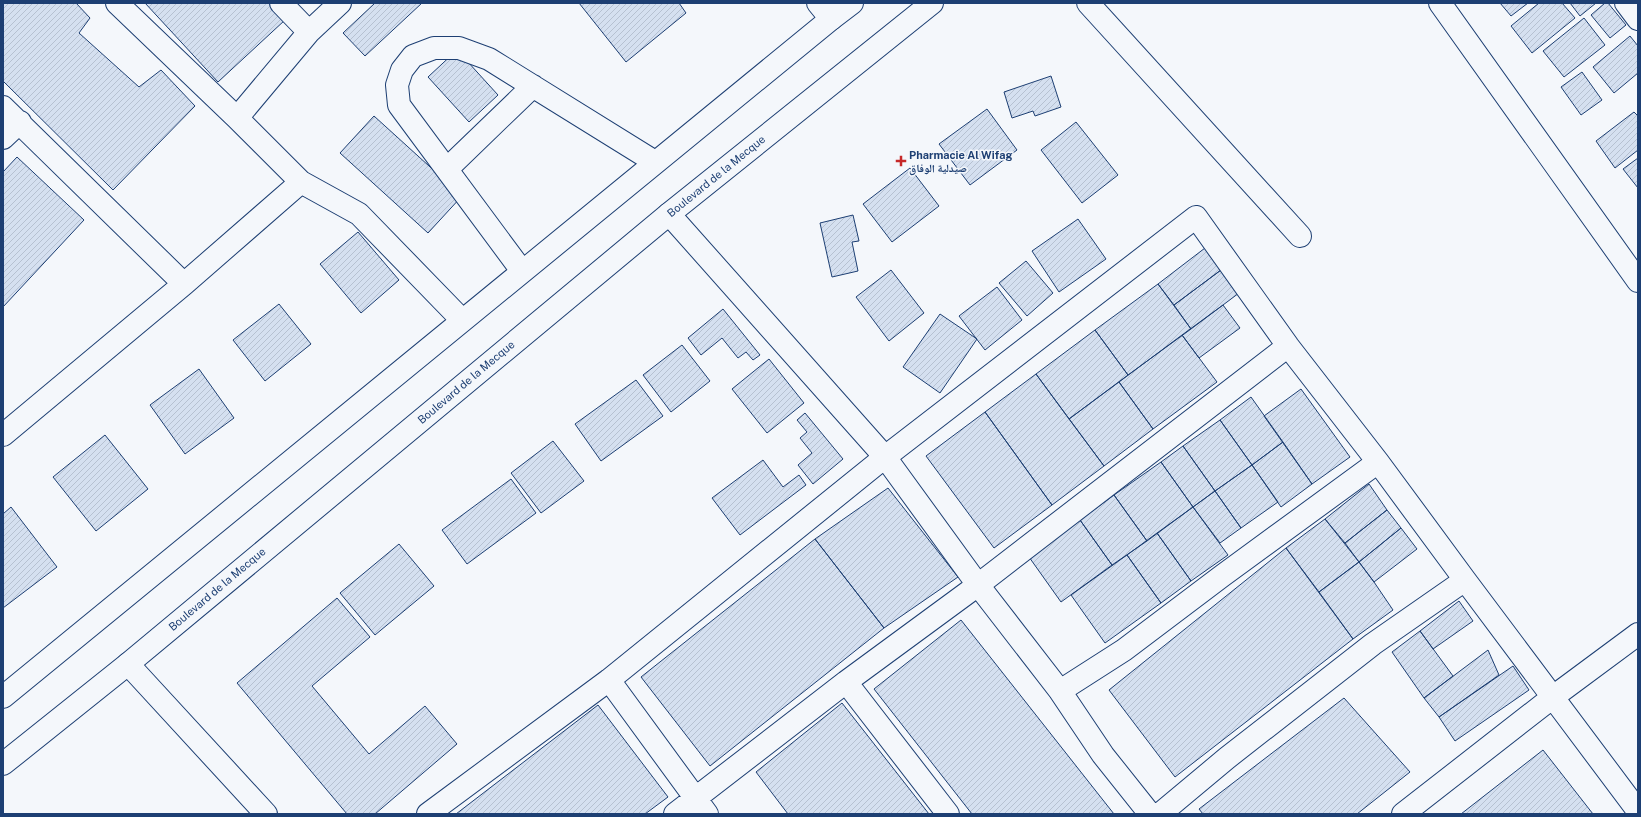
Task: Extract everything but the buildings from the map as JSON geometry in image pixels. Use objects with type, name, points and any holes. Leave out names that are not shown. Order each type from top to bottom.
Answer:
[{"type":"street","points":[[117,3],[237,118],[301,182],[359,214],[462,320]]},
{"type":"street","points":[[281,3],[309,32]]},
{"type":"street","points":[[237,118],[309,32],[340,3]]},
{"type":"street","points":[[3,697],[655,162],[824,11],[852,3]]},
{"type":"street","name":"Boulevard de la Mecque","points":[[3,764],[128,664],[669,214],[932,3]]},
{"type":"street","points":[[1088,3],[1300,236]]},
{"type":"street","points":[[1440,3],[1638,281]]},
{"type":"street","points":[[1626,3],[1638,20]]},
{"type":"street","points":[[522,271],[399,105],[397,85],[402,70],[413,56],[434,48],[459,48],[489,59],[655,162]]},
{"type":"street","points":[[447,169],[533,86]]},
{"type":"street","points":[[3,107],[184,284]]},
{"type":"street","points":[[3,138],[20,122]]},
{"type":"street","points":[[3,435],[184,284],[301,182]]},
{"type":"street","points":[[669,214],[885,457],[978,585],[1060,691],[1103,755],[1150,814]]},
{"type":"street","points":[[428,814],[609,680],[885,457],[1196,217],[1288,346],[1378,462],[1464,580],[1638,811]]},
{"type":"street","points":[[675,814],[701,806],[846,682],[978,585],[1288,346]]},
{"type":"street","points":[[1060,691],[1124,650],[1228,571],[1378,462]]},
{"type":"street","points":[[1160,814],[1227,758],[1367,649],[1464,580]]},
{"type":"street","points":[[1403,814],[1553,697],[1638,634]]},
{"type":"street","points":[[128,664],[266,814]]},
{"type":"street","points":[[609,680],[701,806]]},
{"type":"street","points":[[846,682],[948,814]]},
{"type":"place","name":"Pharmacie Al Wifag صيدلية الوفاق","points":[[901,161]]}]
